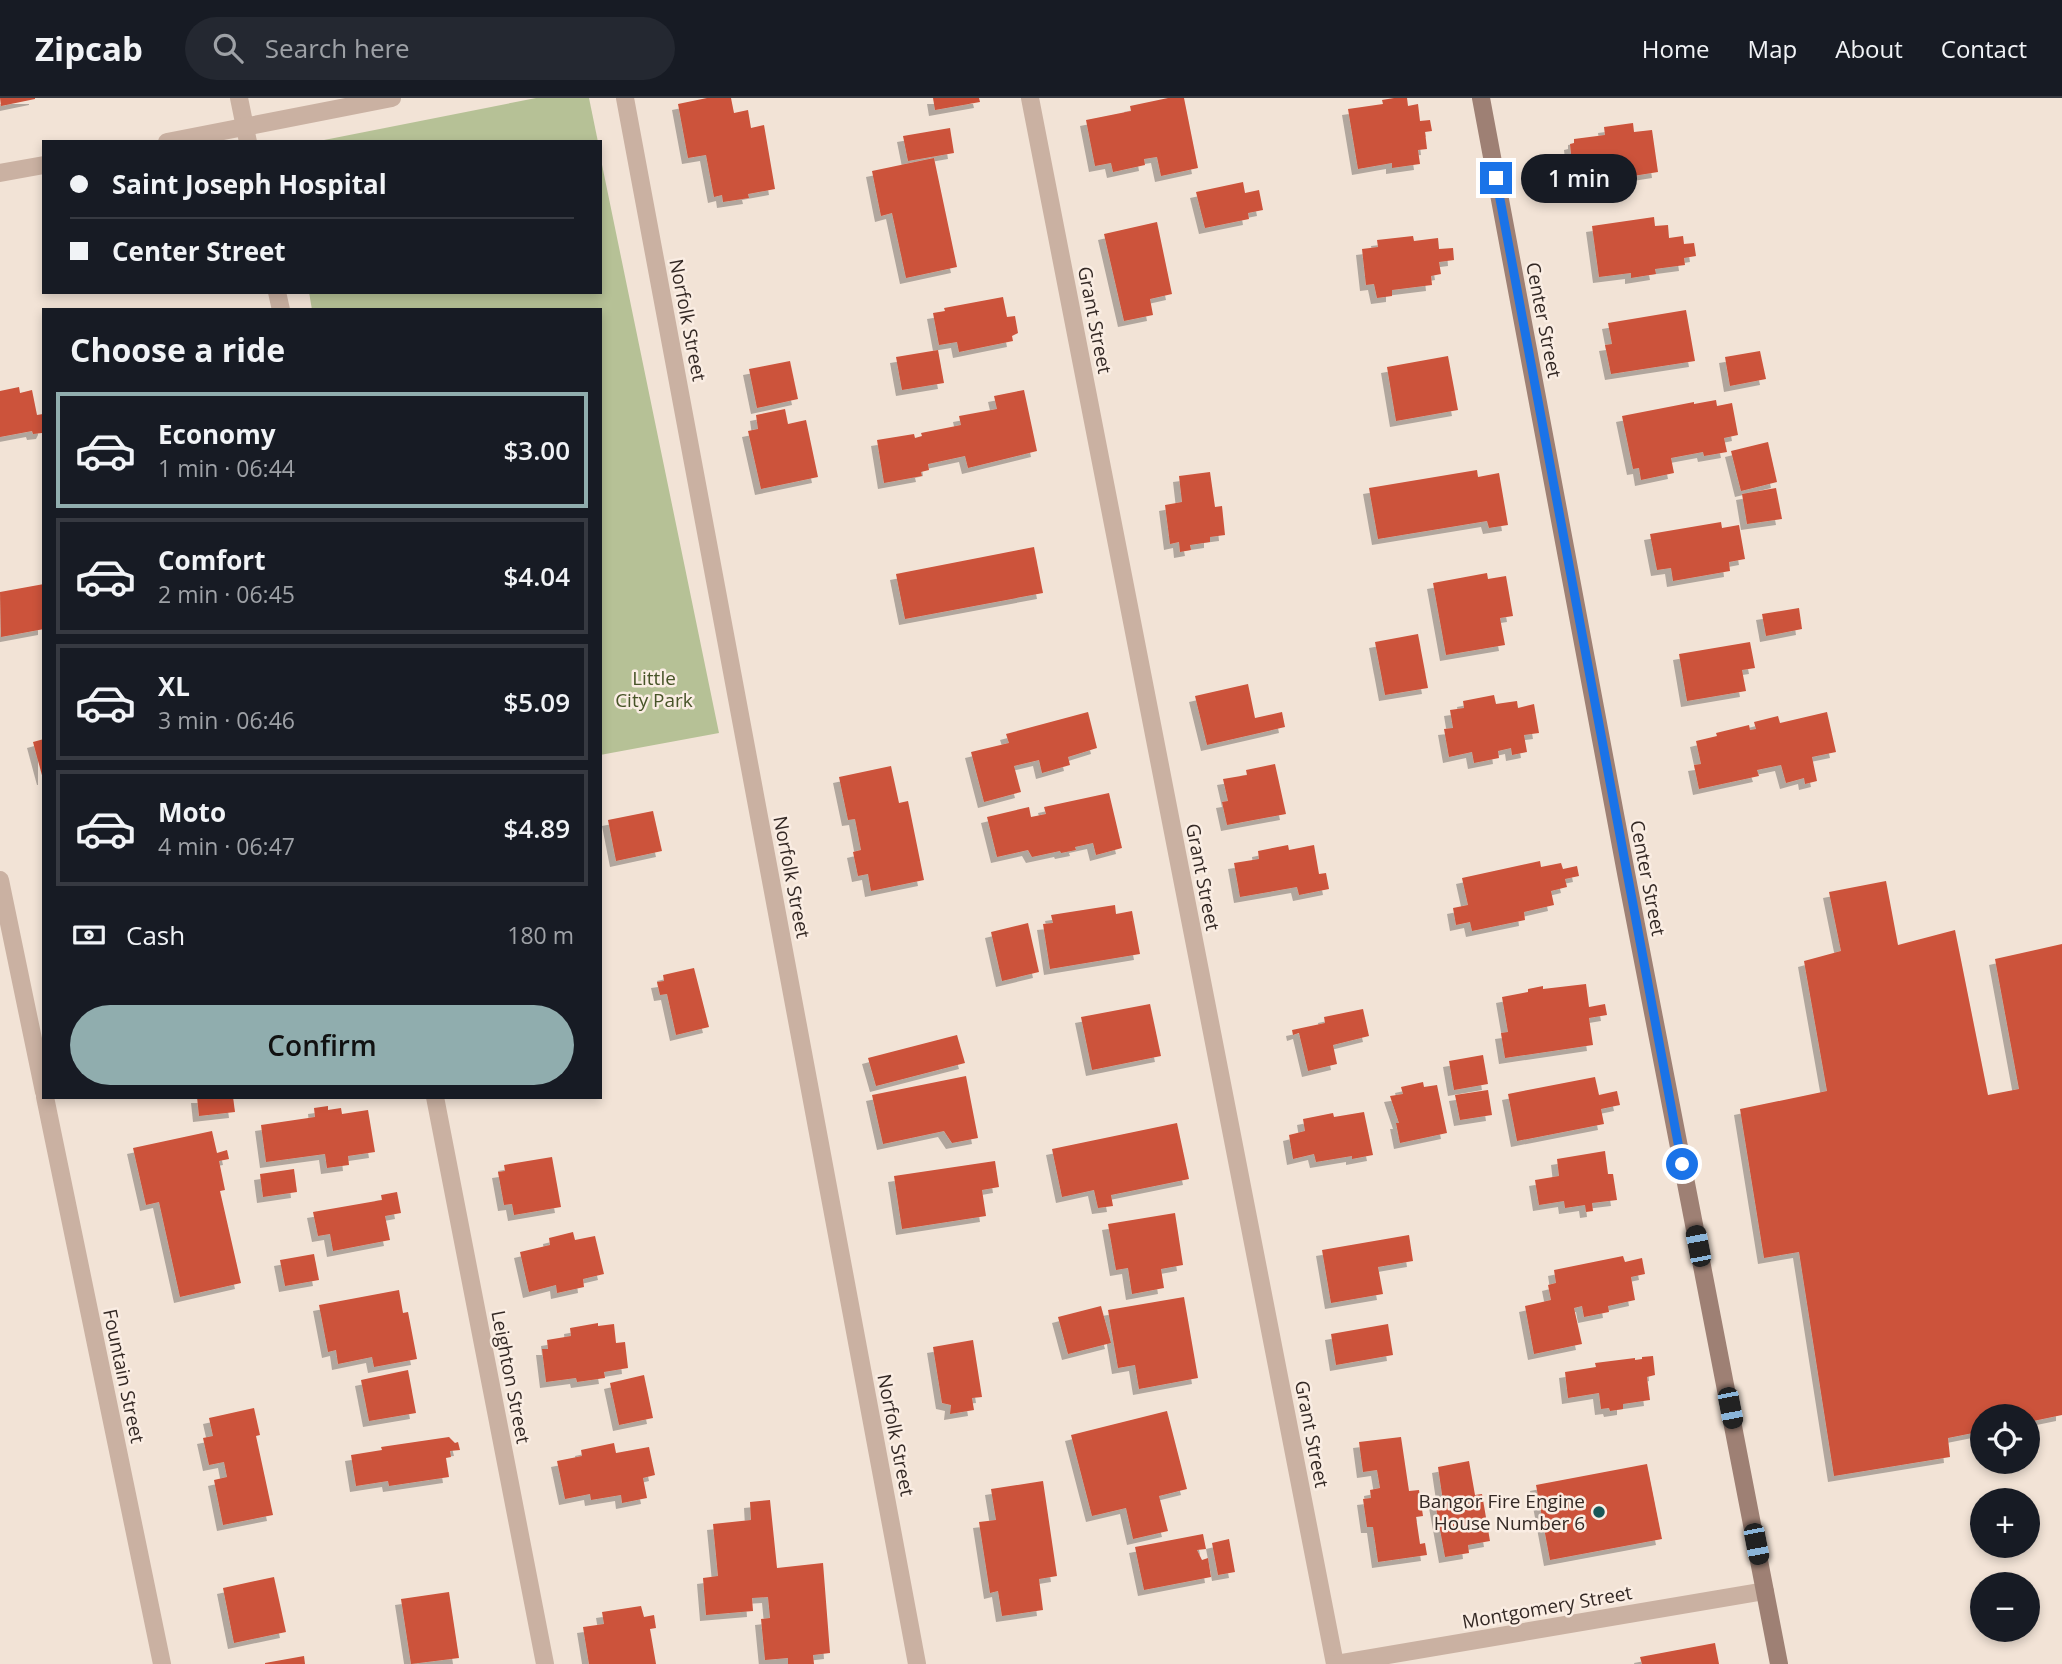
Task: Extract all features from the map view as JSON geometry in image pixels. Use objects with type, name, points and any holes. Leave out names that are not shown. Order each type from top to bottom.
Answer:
[{"type":"street","points":[[239,98],[247,134]]},
{"type":"street","points":[[187,140],[247,134],[392,98]]},
{"type":"street","name":"Norfolk Street","points":[[625,98],[917,1664]]},
{"type":"street","name":"Grant Street","points":[[1030,98],[1335,1664]]},
{"type":"street","name":"Center Street","points":[[1481,98],[1623,860],[1779,1664]]},
{"type":"street","points":[[0,173],[42,165]]},
{"type":"street","points":[[0,880],[42,1081]]},
{"type":"street","name":"Fountain Street","points":[[45,1099],[162,1664]]},
{"type":"street","name":"Leighton Street","points":[[435,1099],[545,1664]]},
{"type":"street","name":"Montgomery Street","points":[[1335,1664],[1765,1591]]},
{"type":"green space","points":[[536,98],[589,98],[598,140],[324,140]]},
{"type":"green space","name":"Little City Park","points":[[602,165],[719,733],[602,755],[602,308],[312,308],[309,294],[602,294]]},
{"type":"building","points":[[0,98],[35,98],[35,99],[1,106]]},
{"type":"building","points":[[707,98],[731,98],[734,113],[748,110],[751,128],[764,125],[775,189],[748,194],[749,198],[723,202],[722,195],[714,197],[706,155],[688,158],[678,104]]},
{"type":"building","points":[[933,98],[979,98],[980,102],[935,110]]},
{"type":"building","points":[[1168,98],[1184,98],[1198,168],[1161,176],[1157,157],[1144,159],[1145,165],[1113,172],[1111,163],[1095,166],[1086,120],[1131,111],[1130,106]]},
{"type":"building","points":[[1407,98],[1408,106],[1418,104],[1420,121],[1430,120],[1432,131],[1425,132],[1427,149],[1418,150],[1420,164],[1392,168],[1392,163],[1358,169],[1348,109],[1383,104],[1382,100]]},
{"type":"building","points":[[1633,123],[1634,132],[1652,130],[1658,172],[1633,176],[1634,179],[1607,182],[1606,179],[1574,181],[1570,144],[1574,143],[1574,139],[1605,135],[1604,127]]},
{"type":"building","points":[[950,128],[954,153],[908,161],[903,136]]},
{"type":"building","points":[[934,158],[957,267],[906,278],[892,213],[881,216],[872,171]]},
{"type":"building","points":[[1243,182],[1245,193],[1259,190],[1263,210],[1248,213],[1249,219],[1205,228],[1196,192]]},
{"type":"building","points":[[1654,217],[1655,226],[1668,225],[1669,238],[1683,236],[1684,244],[1694,243],[1696,256],[1684,258],[1685,265],[1655,269],[1656,274],[1631,278],[1631,273],[1599,277],[1592,226]]},
{"type":"building","points":[[1157,222],[1172,294],[1150,299],[1153,315],[1124,321],[1104,234]]},
{"type":"building","points":[[1413,236],[1414,241],[1438,238],[1439,249],[1453,248],[1454,260],[1439,262],[1441,274],[1431,276],[1432,285],[1392,290],[1392,296],[1377,298],[1374,284],[1366,285],[1362,249],[1378,247],[1377,240]]},
{"type":"building","points":[[1003,297],[1007,317],[1015,316],[1018,333],[1012,336],[1013,341],[959,352],[957,342],[939,345],[933,313],[945,311],[944,308]]},
{"type":"building","points":[[1686,310],[1695,361],[1611,374],[1605,345],[1612,344],[1608,323]]},
{"type":"building","points":[[938,350],[944,383],[902,390],[896,357]]},
{"type":"building","points":[[1760,351],[1766,379],[1730,386],[1725,357]]},
{"type":"building","points":[[1448,356],[1458,410],[1396,421],[1387,367]]},
{"type":"building","points":[[790,361],[798,399],[757,408],[749,369]]},
{"type":"building","points":[[19,387],[20,393],[32,390],[37,415],[42,414],[42,433],[33,434],[32,431],[0,437],[0,391]]},
{"type":"building","points":[[1024,390],[1037,451],[968,468],[965,456],[928,464],[929,470],[921,472],[922,476],[884,483],[877,440],[914,434],[915,438],[922,436],[921,433],[961,425],[959,416],[997,409],[994,396]]},
{"type":"building","points":[[1716,400],[1717,406],[1732,403],[1738,435],[1724,438],[1727,452],[1704,456],[1703,452],[1671,458],[1674,473],[1641,480],[1639,468],[1633,469],[1622,416]]},
{"type":"building","points":[[785,409],[788,424],[806,420],[818,477],[761,489],[748,431],[758,429],[756,415]]},
{"type":"building","points":[[1768,442],[1777,482],[1741,491],[1731,451]]},
{"type":"building","points":[[1477,470],[1478,477],[1499,473],[1508,525],[1489,528],[1487,521],[1378,539],[1369,488]]},
{"type":"building","points":[[1210,472],[1215,507],[1222,506],[1225,535],[1210,537],[1210,542],[1190,545],[1191,550],[1180,552],[1179,542],[1170,544],[1165,505],[1182,502],[1179,476]]},
{"type":"building","points":[[1776,488],[1782,519],[1747,524],[1742,494]]},
{"type":"building","points":[[1721,522],[1722,528],[1739,525],[1745,559],[1729,562],[1730,571],[1673,581],[1671,568],[1657,570],[1650,534]]},
{"type":"building","points":[[1034,547],[1043,593],[905,619],[896,574]]},
{"type":"building","points":[[1487,573],[1488,579],[1506,576],[1513,616],[1500,618],[1505,645],[1446,655],[1433,583]]},
{"type":"building","points":[[42,584],[42,629],[1,637],[0,592]]},
{"type":"building","points":[[1799,608],[1802,629],[1766,636],[1762,614]]},
{"type":"building","points":[[1418,634],[1428,688],[1385,695],[1375,642]]},
{"type":"building","points":[[1750,642],[1755,668],[1742,670],[1746,691],[1687,701],[1679,654]]},
{"type":"building","points":[[1248,684],[1255,718],[1282,712],[1285,727],[1207,745],[1195,696]]},
{"type":"building","points":[[1494,695],[1496,704],[1517,701],[1518,708],[1534,704],[1539,733],[1524,735],[1527,752],[1512,755],[1511,748],[1498,751],[1499,758],[1474,763],[1472,752],[1449,757],[1444,729],[1453,728],[1450,710],[1464,708],[1463,701]]},
{"type":"building","points":[[1088,712],[1097,748],[1068,757],[1070,765],[1042,773],[1039,760],[1014,766],[1021,792],[984,802],[971,752],[1009,743],[1006,734]]},
{"type":"building","points":[[1827,712],[1836,752],[1812,757],[1817,781],[1805,784],[1804,778],[1786,783],[1781,765],[1757,770],[1759,776],[1699,789],[1694,765],[1701,764],[1696,741],[1749,725],[1750,730],[1756,729],[1754,722],[1778,716],[1780,723]]},
{"type":"building","points":[[42,740],[42,775],[33,742]]},
{"type":"building","points":[[1275,764],[1286,814],[1227,825],[1222,802],[1228,801],[1223,779],[1247,775],[1246,770]]},
{"type":"building","points":[[891,766],[899,803],[908,801],[924,880],[871,891],[868,874],[858,876],[853,852],[861,850],[855,819],[848,820],[839,777]]},
{"type":"building","points":[[1109,793],[1122,848],[1096,855],[1093,843],[1061,853],[1060,851],[1032,857],[1028,850],[997,857],[987,817],[1029,807],[1031,817],[1046,814],[1044,807]]},
{"type":"building","points":[[653,811],[662,851],[616,861],[608,820]]},
{"type":"building","points":[[1288,845],[1289,850],[1314,845],[1319,874],[1326,873],[1329,889],[1299,895],[1297,887],[1240,897],[1234,863],[1259,859],[1258,851]]},
{"type":"building","points":[[1540,861],[1541,867],[1561,863],[1563,869],[1577,866],[1579,876],[1565,879],[1567,887],[1551,891],[1554,905],[1524,912],[1525,920],[1472,931],[1470,922],[1456,925],[1453,908],[1468,905],[1462,878]]},
{"type":"building","points":[[1886,881],[1898,945],[1955,930],[1988,1095],[2019,1089],[1995,959],[2062,944],[2062,1415],[2040,1420],[2040,1404],[1970,1404],[1970,1434],[1948,1438],[1950,1457],[1834,1476],[1799,1252],[1764,1258],[1740,1109],[1827,1091],[1804,961],[1841,951],[1829,892]]},
{"type":"building","points":[[1115,905],[1116,914],[1132,911],[1140,954],[1050,969],[1043,924],[1053,923],[1051,915]]},
{"type":"building","points":[[1028,923],[1039,972],[1002,981],[991,932]]},
{"type":"building","points":[[694,968],[709,1027],[676,1035],[667,994],[660,995],[657,982],[664,981],[663,975]]},
{"type":"building","points":[[1586,984],[1589,1007],[1605,1004],[1607,1015],[1589,1018],[1593,1045],[1505,1058],[1501,1033],[1508,1032],[1502,997],[1543,986],[1543,989]]},
{"type":"building","points":[[1150,1004],[1161,1056],[1092,1070],[1081,1017]]},
{"type":"building","points":[[1363,1009],[1369,1036],[1333,1045],[1337,1064],[1308,1071],[1299,1033],[1293,1035],[1292,1030],[1325,1023],[1324,1017]]},
{"type":"building","points":[[957,1035],[965,1063],[876,1086],[868,1058]]},
{"type":"building","points":[[1483,1055],[1488,1084],[1454,1090],[1449,1061]]},
{"type":"building","points":[[966,1076],[978,1138],[952,1143],[944,1131],[883,1144],[872,1095]]},
{"type":"building","points":[[1595,1077],[1599,1095],[1617,1091],[1620,1105],[1601,1109],[1604,1124],[1517,1141],[1508,1094]]},
{"type":"building","points":[[1423,1082],[1424,1087],[1437,1085],[1447,1133],[1400,1143],[1396,1123],[1399,1123],[1390,1096],[1403,1094],[1401,1087]]},
{"type":"building","points":[[1488,1090],[1492,1115],[1460,1120],[1455,1095]]},
{"type":"building","points":[[197,1099],[233,1099],[235,1112],[199,1116]]},
{"type":"building","points":[[328,1106],[328,1110],[341,1108],[342,1114],[368,1110],[375,1152],[348,1156],[349,1165],[327,1168],[325,1154],[266,1162],[261,1125],[315,1117],[314,1108]]},
{"type":"building","points":[[1364,1112],[1373,1155],[1316,1162],[1314,1154],[1293,1159],[1289,1135],[1305,1131],[1303,1119],[1333,1113],[1334,1117]]},
{"type":"building","points":[[1177,1123],[1189,1179],[1111,1195],[1113,1206],[1098,1208],[1094,1190],[1062,1197],[1052,1149]]},
{"type":"building","points":[[212,1131],[217,1153],[227,1150],[229,1159],[219,1161],[225,1190],[220,1191],[241,1283],[180,1297],[159,1202],[146,1205],[133,1148]]},
{"type":"building","points":[[1605,1151],[1608,1174],[1613,1174],[1617,1200],[1592,1203],[1593,1211],[1586,1212],[1585,1205],[1565,1208],[1564,1201],[1539,1205],[1535,1180],[1559,1176],[1557,1159]]},
{"type":"building","points":[[552,1157],[561,1207],[514,1215],[512,1204],[504,1205],[498,1172],[505,1171],[504,1165]]},
{"type":"building","points":[[995,1161],[999,1187],[982,1190],[986,1216],[902,1229],[894,1176]]},
{"type":"building","points":[[294,1169],[297,1192],[263,1197],[260,1174]]},
{"type":"building","points":[[397,1192],[401,1213],[385,1216],[390,1240],[333,1251],[330,1234],[318,1236],[313,1212],[382,1200],[381,1195]]},
{"type":"building","points":[[1175,1213],[1183,1265],[1161,1269],[1164,1288],[1132,1294],[1128,1268],[1116,1270],[1108,1224]]},
{"type":"building","points":[[573,1232],[575,1240],[595,1236],[604,1274],[583,1279],[584,1287],[557,1293],[556,1285],[529,1292],[520,1252],[550,1245],[549,1238]]},
{"type":"building","points":[[1409,1235],[1413,1261],[1378,1267],[1383,1294],[1331,1303],[1322,1250]]},
{"type":"building","points":[[314,1254],[319,1280],[285,1286],[280,1260]]},
{"type":"building","points":[[1623,1256],[1625,1262],[1642,1258],[1645,1274],[1631,1277],[1635,1300],[1608,1306],[1609,1312],[1584,1317],[1582,1306],[1574,1308],[1582,1344],[1534,1354],[1525,1306],[1551,1300],[1548,1285],[1556,1283],[1554,1270]]},
{"type":"building","points":[[399,1290],[403,1313],[408,1312],[417,1359],[374,1367],[372,1357],[338,1364],[336,1350],[328,1352],[319,1305]]},
{"type":"building","points":[[1184,1297],[1198,1378],[1139,1389],[1135,1365],[1118,1368],[1108,1310]]},
{"type":"building","points":[[1101,1306],[1111,1343],[1068,1354],[1058,1317]]},
{"type":"building","points":[[598,1323],[598,1326],[614,1324],[616,1343],[625,1342],[628,1368],[604,1372],[605,1378],[546,1382],[542,1349],[548,1349],[547,1340],[571,1336],[570,1328]]},
{"type":"building","points":[[1388,1324],[1393,1355],[1336,1365],[1331,1334]]},
{"type":"building","points":[[973,1340],[982,1397],[972,1398],[974,1410],[950,1414],[951,1405],[942,1403],[933,1347]]},
{"type":"building","points":[[1653,1356],[1655,1375],[1647,1377],[1650,1400],[1623,1404],[1623,1409],[1610,1411],[1609,1408],[1601,1409],[1599,1393],[1568,1398],[1565,1372],[1596,1367],[1595,1363]]},
{"type":"building","points":[[408,1370],[416,1413],[369,1421],[361,1380]]},
{"type":"building","points":[[644,1375],[653,1418],[619,1425],[610,1383]]},
{"type":"building","points":[[254,1408],[260,1435],[256,1436],[273,1515],[223,1525],[214,1480],[227,1477],[224,1462],[209,1465],[203,1438],[213,1436],[209,1418]]},
{"type":"building","points":[[1167,1411],[1187,1489],[1159,1496],[1168,1531],[1133,1539],[1126,1508],[1092,1516],[1071,1435]]},
{"type":"building","points":[[449,1437],[455,1443],[458,1442],[460,1450],[450,1451],[451,1457],[446,1458],[449,1477],[389,1486],[388,1481],[356,1486],[351,1455],[382,1450],[381,1447]]},
{"type":"building","points":[[1401,1437],[1409,1491],[1419,1490],[1423,1516],[1416,1517],[1420,1544],[1425,1543],[1427,1555],[1378,1562],[1373,1527],[1367,1527],[1363,1499],[1371,1498],[1370,1490],[1380,1488],[1377,1470],[1363,1472],[1359,1442]]},
{"type":"building","points":[[614,1443],[616,1453],[649,1447],[655,1475],[643,1478],[647,1498],[622,1503],[621,1495],[591,1500],[590,1494],[565,1499],[557,1461],[582,1456],[581,1450]]},
{"type":"building","points":[[1469,1461],[1475,1495],[1482,1494],[1490,1541],[1468,1545],[1469,1553],[1445,1557],[1435,1502],[1443,1501],[1438,1467]]},
{"type":"building","name":"Bangor Fire Engine House Number 6","points":[[1647,1464],[1662,1539],[1550,1560],[1536,1485]]},
{"type":"building","points":[[1043,1481],[1057,1576],[1039,1579],[1043,1610],[1002,1616],[998,1591],[990,1593],[979,1522],[996,1520],[991,1489]]},
{"type":"building","points":[[770,1500],[777,1568],[823,1563],[830,1653],[813,1655],[814,1664],[788,1664],[788,1658],[765,1660],[761,1619],[770,1618],[768,1597],[752,1598],[753,1611],[706,1615],[703,1578],[718,1576],[713,1524],[751,1520],[750,1502]]},
{"type":"building","points":[[1203,1534],[1206,1549],[1197,1550],[1202,1560],[1208,1558],[1211,1577],[1144,1590],[1135,1547]]},
{"type":"building","points":[[1229,1539],[1235,1572],[1218,1575],[1212,1543]]},
{"type":"building","points":[[274,1577],[286,1632],[234,1643],[223,1588]]},
{"type":"building","points":[[449,1592],[459,1658],[411,1664],[401,1599]]},
{"type":"building","points":[[641,1606],[644,1617],[654,1615],[656,1628],[650,1629],[656,1664],[589,1664],[583,1627],[604,1624],[602,1612]]},
{"type":"building","points":[[1715,1643],[1719,1664],[1642,1664],[1640,1657]]},
{"type":"building","points":[[304,1656],[305,1664],[265,1664],[265,1663]]},
{"type":"place","name":"Bangor Fire Engine House Number 6","points":[[1599,1512]]},
{"type":"route","points":[[1496,178],[1682,1164]]}]
